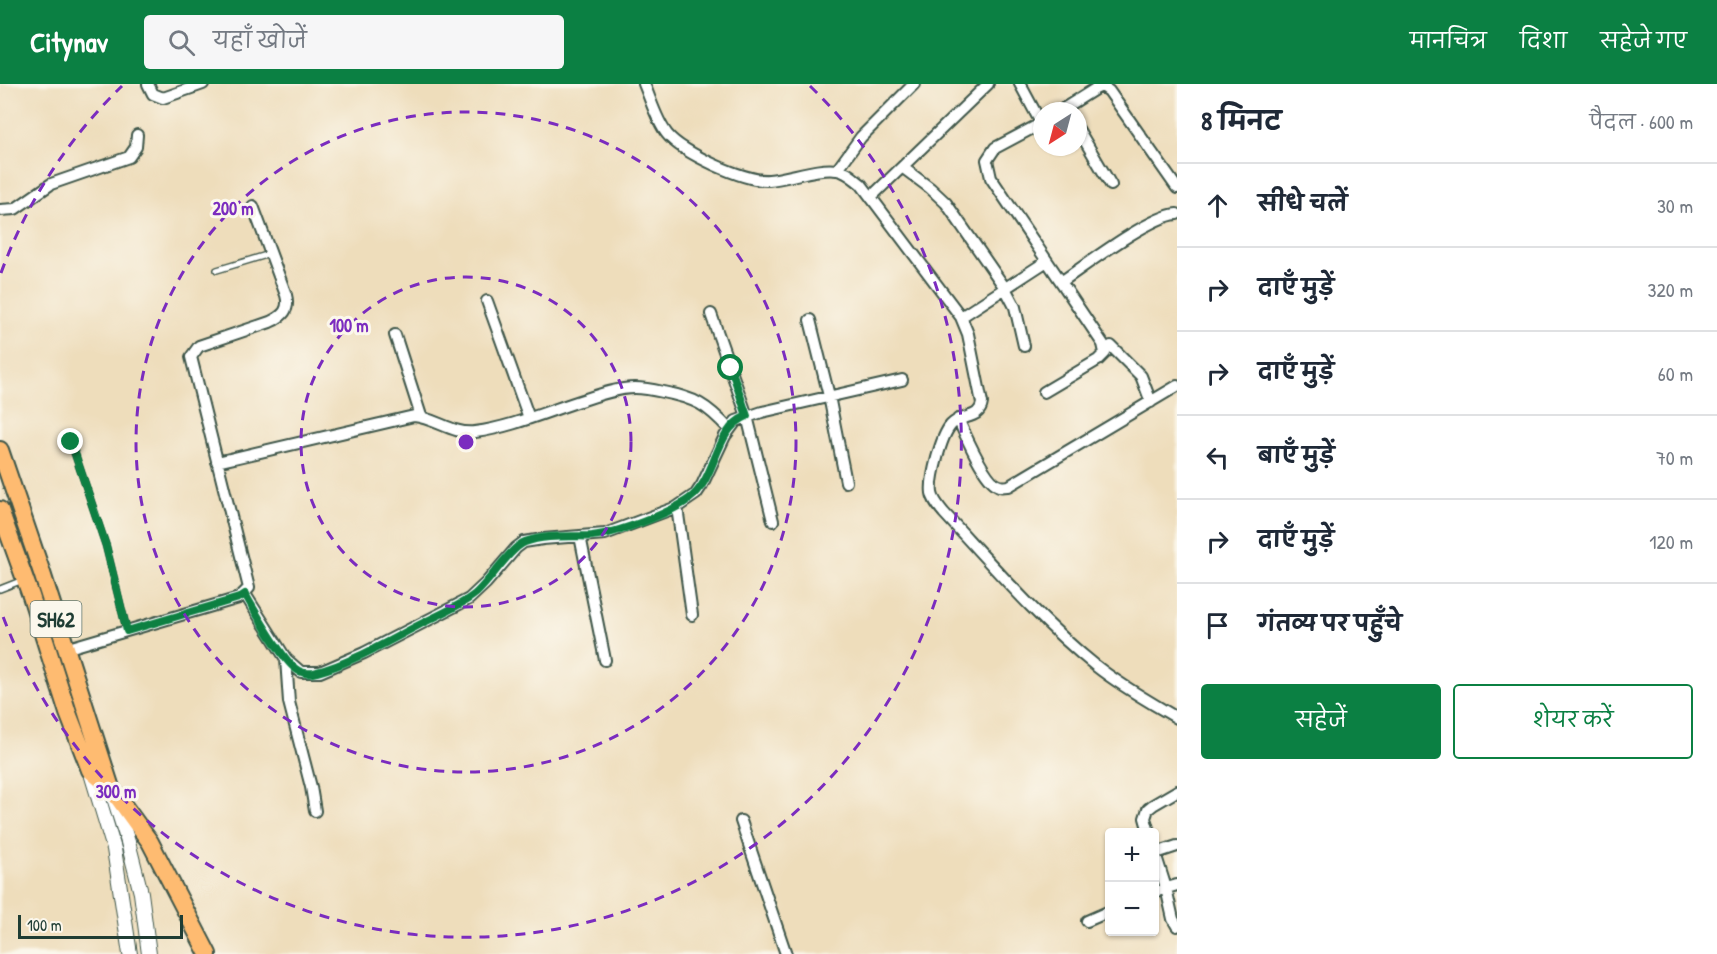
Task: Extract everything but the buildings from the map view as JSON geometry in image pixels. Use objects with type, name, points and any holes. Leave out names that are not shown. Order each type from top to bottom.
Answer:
[{"type":"main road","name":"SH62","points":[[0,450],[111,788]]},
{"type":"main road","name":"SH62","points":[[0,510],[68,713],[90,770],[111,788],[150,842],[208,954]]},
{"type":"street","points":[[148,84],[153,94],[164,98],[203,84]]},
{"type":"street","points":[[644,84],[667,134],[679,146],[703,159],[754,180],[837,170],[855,179],[871,197],[966,326],[982,403],[977,414],[958,419],[946,432],[932,486],[932,496],[944,513],[1049,625],[1118,683],[1177,718]]},
{"type":"street","points":[[837,170],[861,137],[914,84]]},
{"type":"street","points":[[871,197],[988,84]]},
{"type":"street","points":[[1020,84],[1033,107]]},
{"type":"street","points":[[1076,102],[1102,86],[1109,91],[1177,188]]},
{"type":"street","points":[[1033,128],[995,148],[987,160],[991,178],[1103,344],[1105,353],[1098,360],[1044,392]]},
{"type":"street","points":[[0,210],[15,209],[51,184],[129,157],[136,147],[137,135]]},
{"type":"street","points":[[1087,144],[1111,185]]},
{"type":"street","points":[[902,167],[938,194],[1005,288],[1015,307],[1024,346]]},
{"type":"street","points":[[65,649],[239,598],[249,588],[191,357],[199,346],[270,322],[281,317],[287,310],[288,303],[253,206]]},
{"type":"street","points":[[1061,282],[1133,233],[1163,218],[1177,214]]},
{"type":"street","points":[[961,317],[1047,261]]},
{"type":"street","points":[[487,301],[528,418]]},
{"type":"street","points":[[711,314],[747,416],[773,521]]},
{"type":"street","points":[[810,320],[829,396],[846,482]]},
{"type":"street","points":[[395,335],[421,416]]},
{"type":"street","points":[[1111,346],[1141,376],[1151,402]]},
{"type":"street","points":[[245,594],[286,659],[301,672],[310,674],[320,672],[469,599],[524,542],[616,531],[676,507],[696,494],[729,429],[736,421],[747,416],[902,380]]},
{"type":"street","points":[[958,419],[992,482],[1000,487],[1009,486],[1177,386]]},
{"type":"street","points":[[217,462],[414,416],[421,416],[466,433],[489,429],[600,394],[635,388],[695,400],[712,411],[729,429]]},
{"type":"street","points":[[676,507],[692,615]]},
{"type":"street","points":[[580,536],[604,660]]},
{"type":"street","points":[[286,659],[289,702],[315,811]]},
{"type":"street","points":[[90,770],[114,849],[130,954]]},
{"type":"street","points":[[111,788],[141,893],[149,954]]},
{"type":"street","points":[[1148,828],[1145,818],[1148,809],[1177,791]]},
{"type":"street","points":[[741,821],[786,954]]},
{"type":"street","points":[[1159,850],[1177,846]]},
{"type":"street","points":[[1159,859],[1172,887],[1173,919],[1177,926]]},
{"type":"street","points":[[1087,921],[1105,913]]},
{"type":"lane","points":[[218,270],[270,254]]},
{"type":"lane","points":[[71,442],[106,546],[127,631]]},
{"type":"lane","points":[[0,589],[25,579]]},
{"type":"route","points":[[71,442],[106,546],[127,631],[239,598],[245,594],[286,659],[294,668],[310,674],[320,672],[364,652],[469,599],[524,542],[594,536],[616,531],[687,501],[696,494],[707,477],[729,429],[736,421],[747,416],[731,368]]}]
